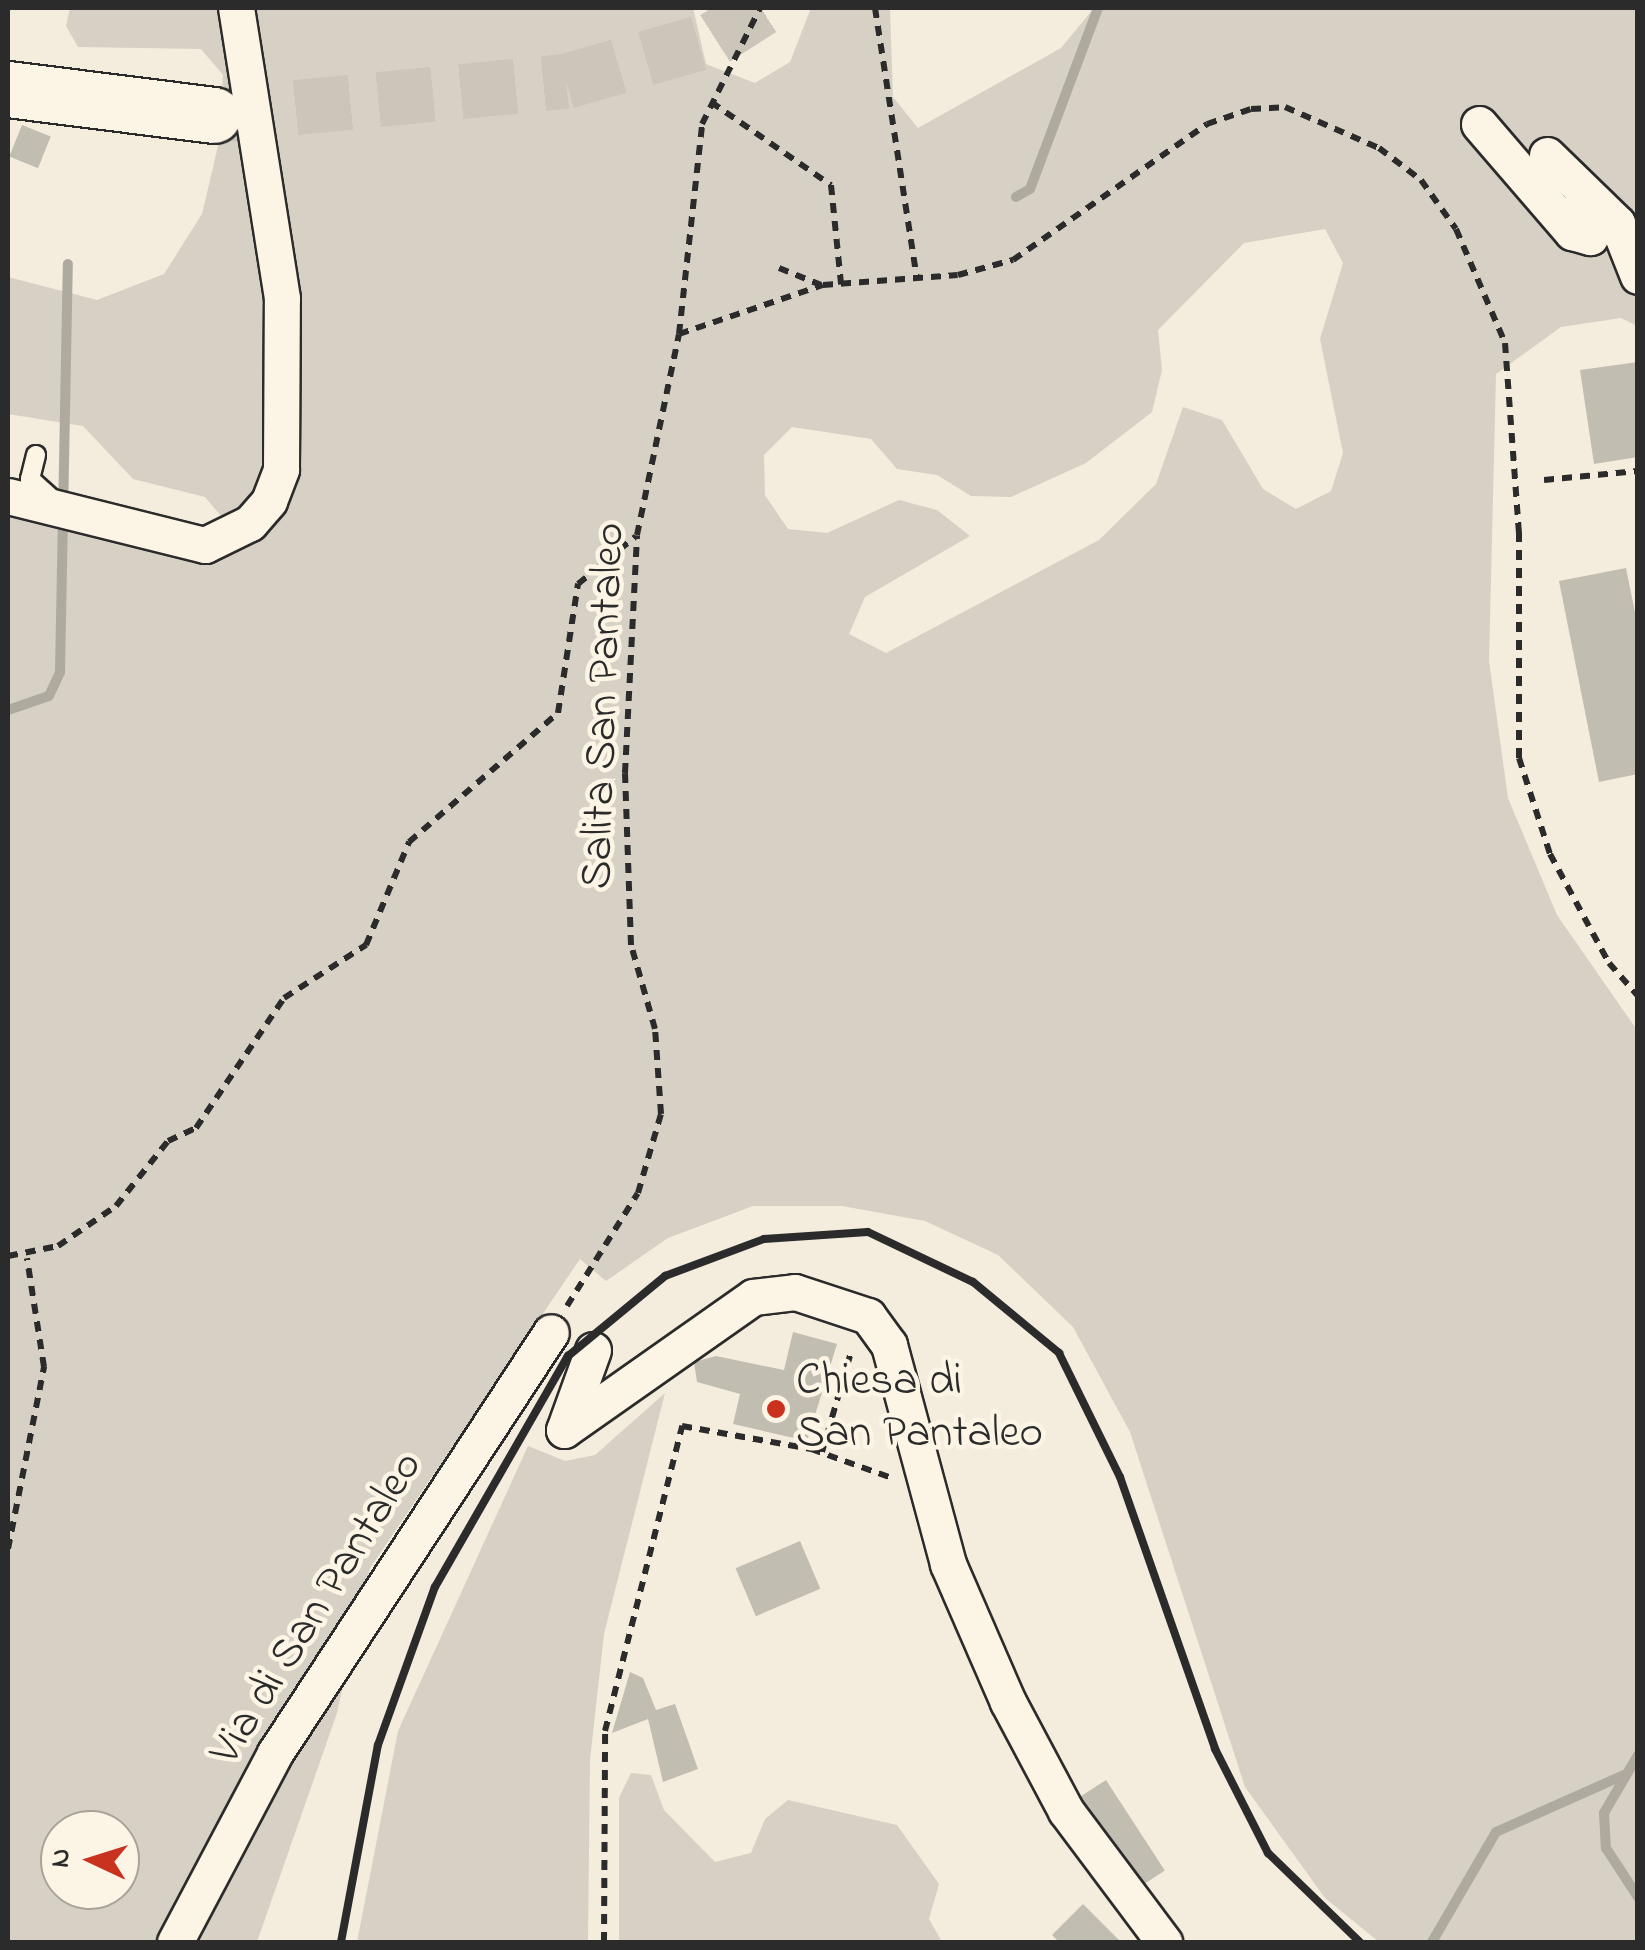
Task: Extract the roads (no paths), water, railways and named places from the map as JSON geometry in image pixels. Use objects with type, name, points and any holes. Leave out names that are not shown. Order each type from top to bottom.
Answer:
[{"type":"highway","points":[[8,89],[213,115]]},
{"type":"street","points":[[8,496],[57,503],[205,545],[250,524],[281,470],[282,298],[236,8]]},
{"type":"street","points":[[1479,124],[1572,232],[1590,237],[1582,192]]},
{"type":"street","points":[[1547,155],[1617,223],[1638,276]]},
{"type":"street","points":[[593,1350],[564,1430],[740,1302],[795,1292],[868,1316],[889,1345],[948,1564],[1008,1702],[1066,1811],[1164,1942]]},
{"type":"street","name":"Via di San Pantaleo","points":[[175,1942],[274,1753],[551,1332]]},
{"type":"lane","points":[[36,455],[30,479],[57,503]]},
{"type":"waterway","points":[[1016,197],[1030,189],[1098,8]]},
{"type":"waterway","points":[[8,710],[49,696],[60,672],[68,264]]},
{"type":"waterway","points":[[1638,1755],[1604,1813],[1606,1848],[1638,1897]]},
{"type":"waterway","points":[[1432,1942],[1496,1832],[1624,1775]]},
{"type":"tunnel","points":[[213,115],[566,81],[715,38],[762,8]]},
{"type":"railway","points":[[341,1942],[378,1745],[435,1587],[568,1356],[665,1276],[764,1239],[868,1232],[973,1282],[1059,1353],[1120,1477],[1215,1749],[1268,1853],[1360,1942]]},
{"type":"place","name":"Chiesa di San Pantaleo","points":[[776,1409]]}]
